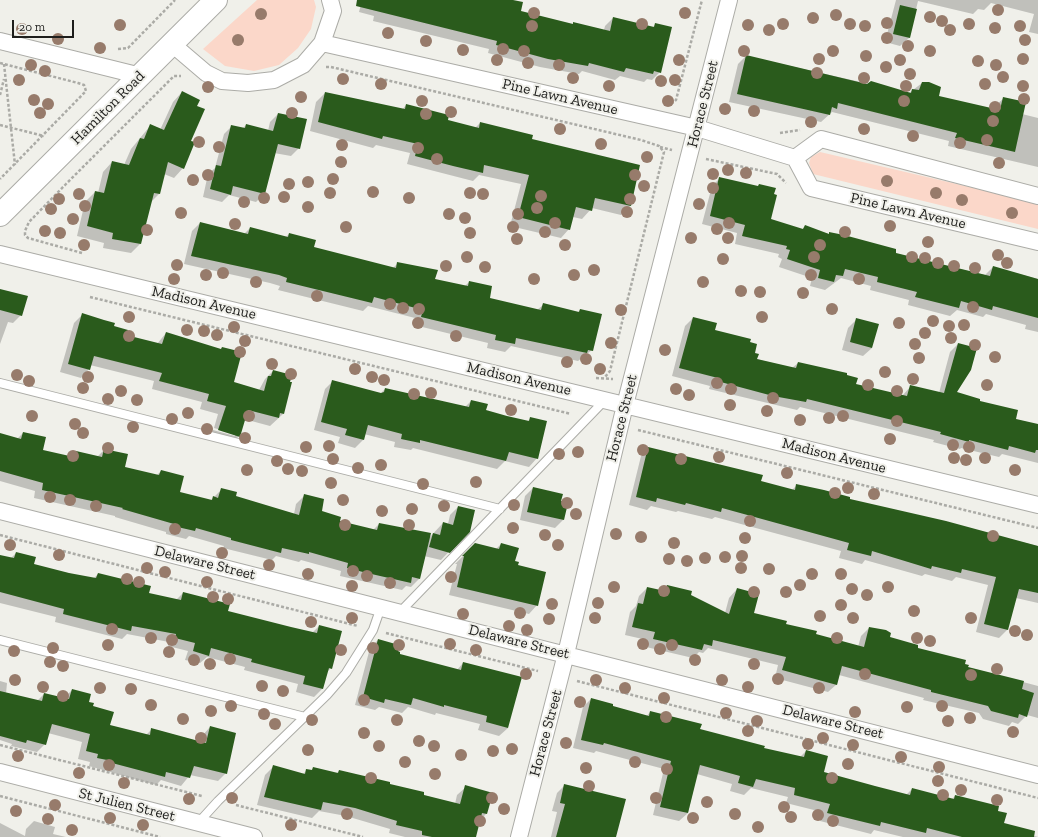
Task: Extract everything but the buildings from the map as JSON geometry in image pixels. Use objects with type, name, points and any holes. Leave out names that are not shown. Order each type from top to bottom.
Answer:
[{"type":"main road","name":"Hamilton Road","points":[[0,215],[216,0]]},
{"type":"street","points":[[172,44],[206,73],[222,81],[248,83],[274,80],[303,65],[322,43],[334,11],[330,0]]},
{"type":"street","name":"Horace Street","points":[[519,837],[566,654],[625,405],[729,0]]},
{"type":"street","points":[[3,41],[141,76]]},
{"type":"street","name":"Pine Lawn Avenue","points":[[322,43],[697,128],[795,158],[811,188],[1038,242]]},
{"type":"street","points":[[795,158],[821,139],[1038,196]]},
{"type":"street","name":"Madison Avenue","points":[[0,254],[605,399],[1038,505]]},
{"type":"street","name":"Delaware Street","points":[[0,511],[1038,775]]},
{"type":"street","name":"St Julien Street","points":[[0,772],[196,830],[254,837]]},
{"type":"lane","points":[[0,383],[500,509]]},
{"type":"lane","points":[[400,612],[605,399]]},
{"type":"lane","points":[[196,830],[218,801],[327,695],[346,673],[373,630],[381,607]]},
{"type":"lane","points":[[0,640],[305,717]]},
{"type":"path","points":[[118,49],[128,48],[175,0]]},
{"type":"path","points":[[672,104],[676,100],[702,0]]},
{"type":"path","points":[[3,41],[5,76],[15,164],[26,189]]},
{"type":"path","points":[[0,63],[78,83],[85,87],[83,94],[0,179]]},
{"type":"path","points":[[320,70],[331,67],[641,140],[659,146],[664,152],[610,371],[605,377],[599,378],[591,376]]},
{"type":"path","points":[[0,95],[5,76]]},
{"type":"path","points":[[89,255],[28,238],[25,235],[25,231],[29,222],[174,76],[186,78]]},
{"type":"path","points":[[0,125],[43,135],[72,144]]},
{"type":"path","points":[[777,133],[794,132],[806,128]]},
{"type":"path","points":[[701,162],[706,159],[777,174],[787,185]]},
{"type":"path","points":[[90,297],[587,418]]},
{"type":"path","points":[[620,426],[1038,528]]},
{"type":"path","points":[[0,535],[538,671]]},
{"type":"path","points":[[576,681],[1038,798]]},
{"type":"path","points":[[0,745],[363,837]]},
{"type":"path","points":[[0,796],[160,837]]},
{"type":"shaded area","points":[[257,0],[314,0],[316,7],[311,29],[298,48],[279,65],[254,71],[225,66],[203,49]]},
{"type":"shaded area","points":[[820,152],[1038,203],[1038,229],[813,174],[809,163],[811,157]]}]
